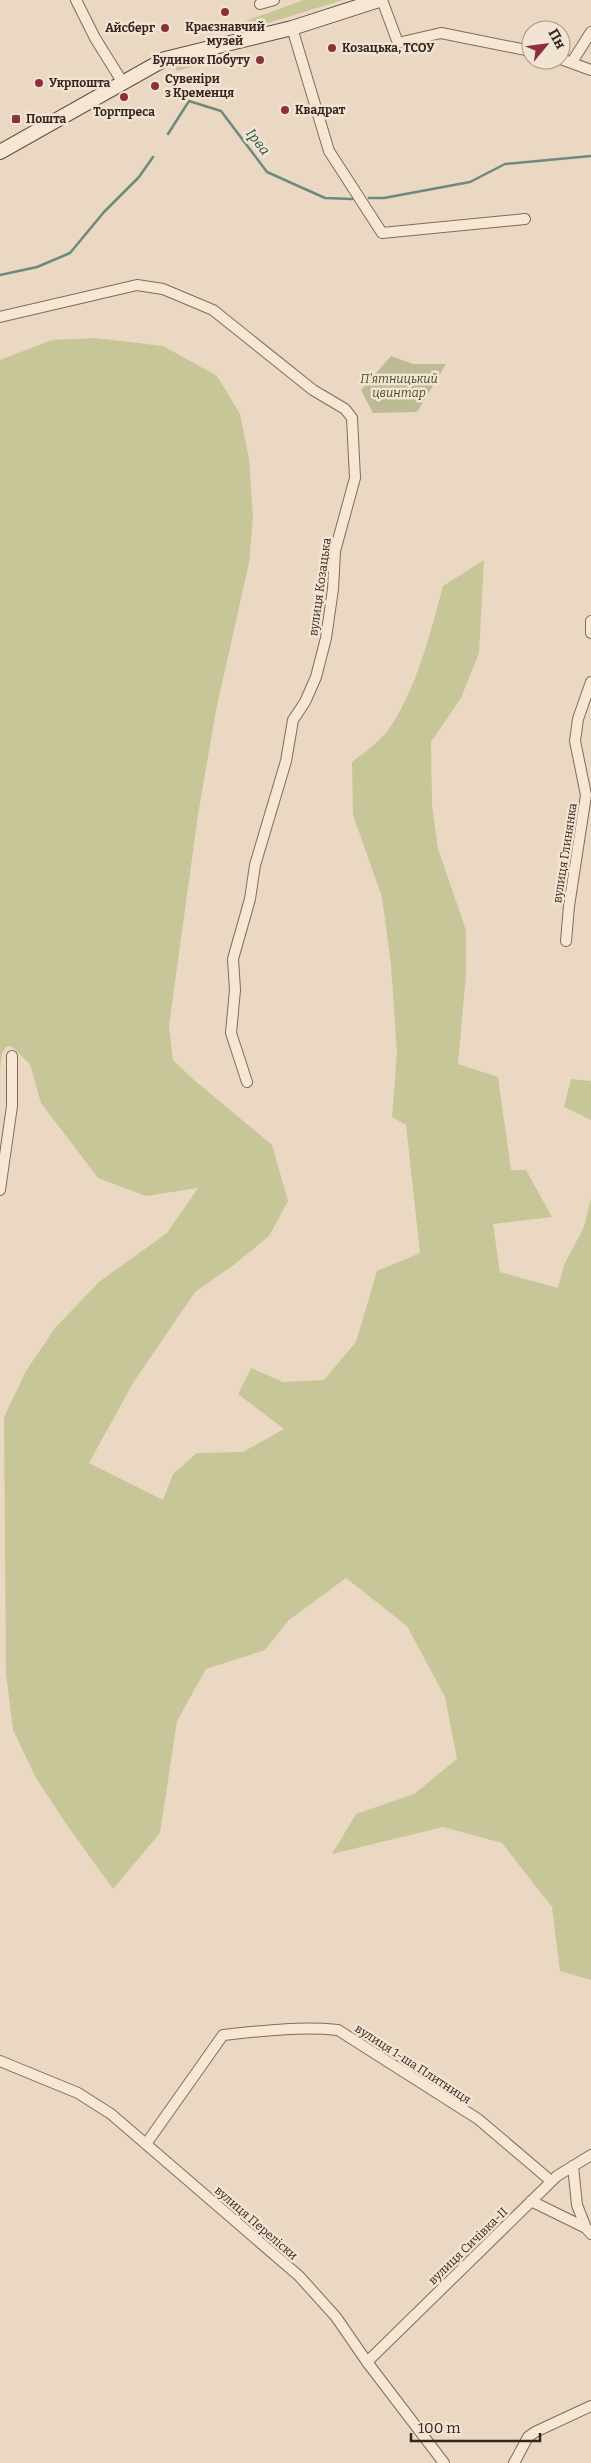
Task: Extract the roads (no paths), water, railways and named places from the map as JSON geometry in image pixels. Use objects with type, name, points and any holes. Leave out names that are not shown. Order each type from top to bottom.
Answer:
[{"type":"main road","points":[[0,152],[165,59],[292,28],[381,0]]},
{"type":"street","points":[[76,0],[94,38],[122,83]]},
{"type":"street","points":[[260,4],[274,0]]},
{"type":"street","points":[[381,0],[398,43],[441,33],[521,49]]},
{"type":"street","points":[[292,28],[329,150],[382,233],[525,219]]},
{"type":"street","points":[[591,32],[572,62],[591,70]]},
{"type":"street","name":"вулиця Козацька","points":[[0,317],[138,285],[163,289],[213,310],[313,390],[345,409],[352,418],[354,478],[335,551],[333,589],[326,638],[316,677],[305,702],[293,720],[286,761],[255,865],[250,899],[234,959],[232,1033],[247,1082]]},
{"type":"street","points":[[591,621],[591,633]]},
{"type":"street","name":"вулиця Глинянка","points":[[566,941],[569,906],[586,795],[575,741],[578,719],[591,682]]},
{"type":"street","points":[[0,1190],[12,1106],[12,1056]]},
{"type":"street","name":"вулиця 1-ша Плитниця","points":[[146,2144],[223,2035],[275,2029],[338,2030],[478,2119],[551,2182]]},
{"type":"street","name":"вулиця Переліски","points":[[0,2061],[78,2093],[111,2114],[299,2276],[336,2317],[367,2362],[444,2463]]},
{"type":"street","name":"вулиця Сичівка-II","points":[[367,2362],[551,2182],[591,2155]]},
{"type":"street","points":[[573,2166],[577,2204],[589,2231]]},
{"type":"street","points":[[531,2201],[589,2231]]},
{"type":"street","points":[[514,2463],[528,2437],[591,2406]]},
{"type":"waterway","name":"Ірва","points":[[168,134],[189,101],[221,111],[267,172],[325,198],[352,199]]},
{"type":"waterway","name":"Ірва","points":[[369,198],[384,198],[470,182],[505,164],[591,156]]},
{"type":"waterway","name":"Ірва","points":[[0,275],[37,267],[70,253],[104,212],[139,177],[153,157]]},
{"type":"place","name":"Краєзнавчий музей","points":[[225,12]]},
{"type":"place","name":"Айсберг","points":[[165,28]]},
{"type":"place","name":"Козацька, ТСОУ","points":[[332,48]]},
{"type":"place","name":"Будинок Побуту","points":[[260,60]]},
{"type":"place","name":"Укрпошта","points":[[39,83]]},
{"type":"place","name":"Сувеніри з Кременця","points":[[155,86]]},
{"type":"place","name":"Торгпреса","points":[[124,97]]},
{"type":"place","name":"Квадрат","points":[[285,110]]},
{"type":"place","name":"Пошта","points":[[16,119]]},
{"type":"park label","name":"П'ятницький цвинтар","points":[[399,386]]}]
